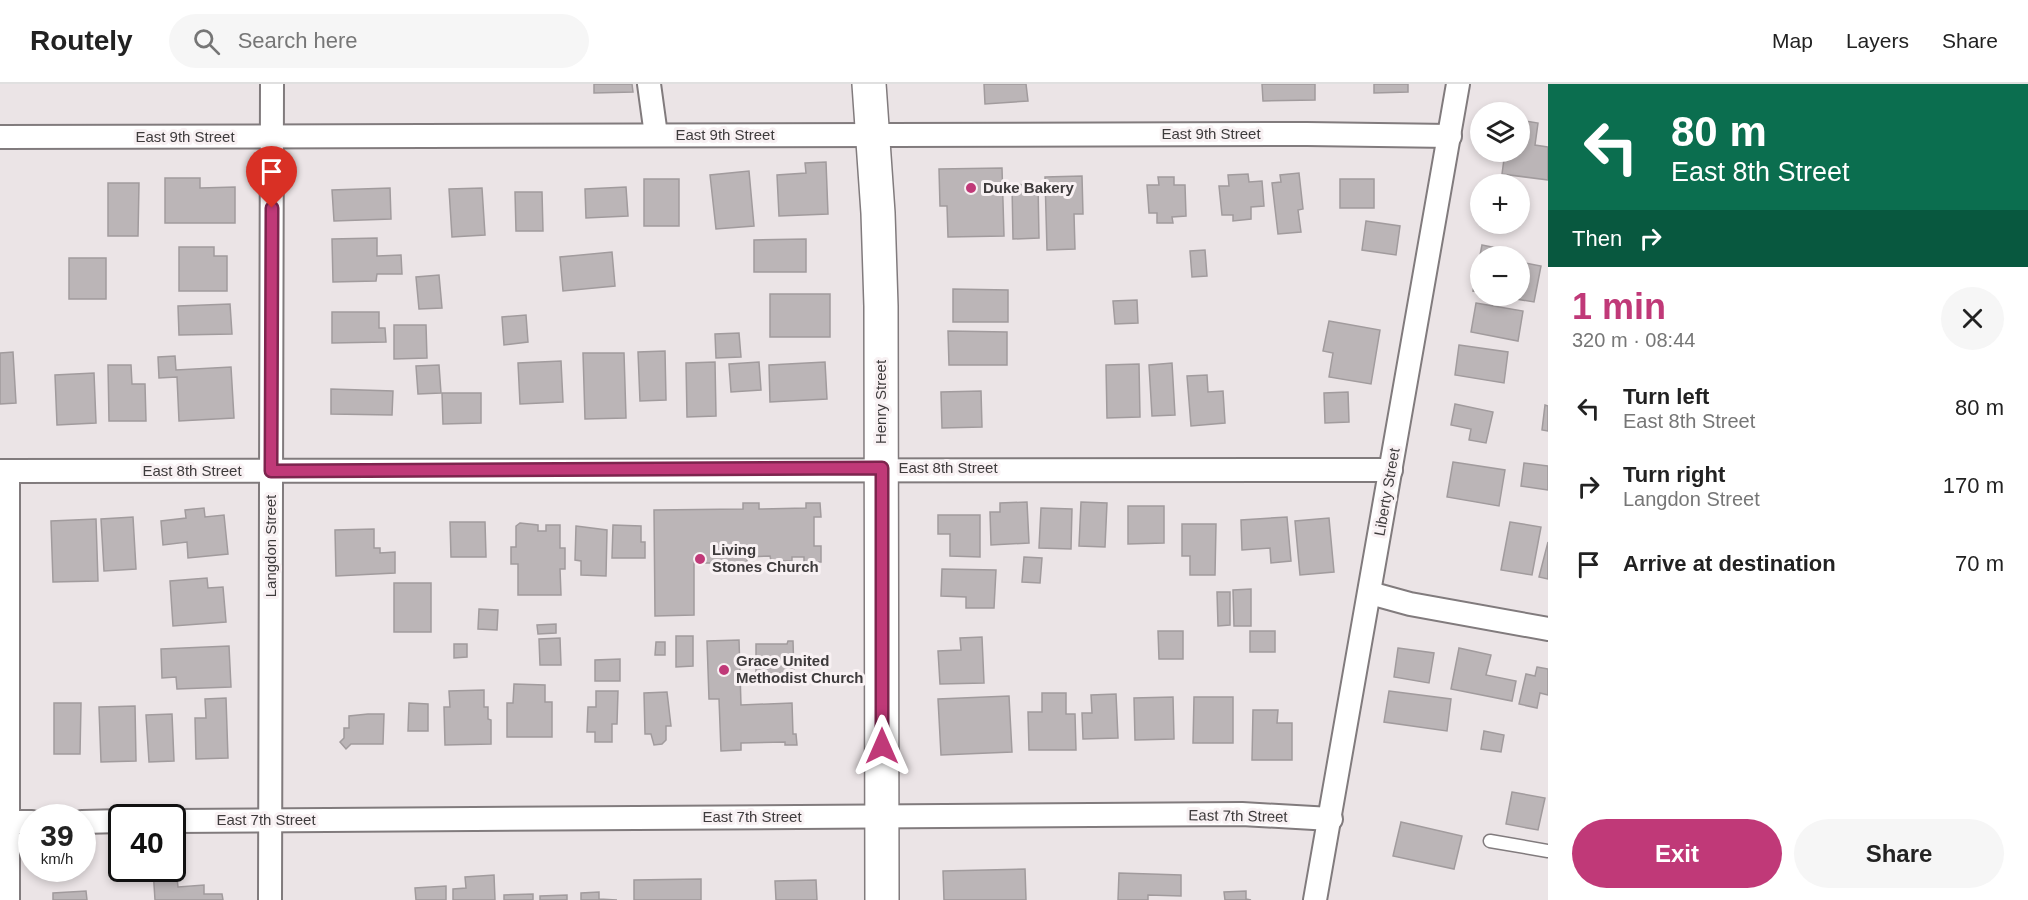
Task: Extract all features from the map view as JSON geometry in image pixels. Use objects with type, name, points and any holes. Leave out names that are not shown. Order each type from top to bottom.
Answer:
[{"type":"street","name":"Langdon Street","points":[[270,900],[272,820],[272,84]]},
{"type":"street","points":[[650,84],[656,135]]},
{"type":"street","name":"Henry Street","points":[[869,84],[881,306],[882,900]]},
{"type":"street","name":"Liberty Street","points":[[1315,900],[1458,84]]},
{"type":"street","name":"East 9th Street","points":[[0,137],[873,134],[1450,136]]},
{"type":"street","name":"East 8th Street","points":[[4,471],[882,468],[1391,470]]},
{"type":"street","points":[[4,471],[4,822],[8,900]]},
{"type":"street","points":[[1370,593],[1410,604],[1548,629]]},
{"type":"street","name":"East 7th Street","points":[[186,821],[1242,814],[1331,819]]},
{"type":"lane","points":[[1490,841],[1548,851]]},
{"type":"building","points":[[594,84],[632,84],[633,92],[594,93]]},
{"type":"building","points":[[984,84],[1026,84],[1028,101],[985,104]]},
{"type":"building","points":[[1262,84],[1315,84],[1315,100],[1263,101]]},
{"type":"building","points":[[1374,84],[1408,84],[1408,92],[1374,93]]},
{"type":"building","points":[[1530,122],[1538,123],[1535,145],[1548,147],[1548,180],[1530,178],[1530,174],[1502,174],[1504,162],[1530,162]]},
{"type":"building","points":[[826,162],[828,214],[779,216],[777,175],[806,173],[805,163]]},
{"type":"building","name":"Duke Bakery","points":[[1002,168],[1004,236],[948,237],[947,206],[940,206],[939,169]]},
{"type":"building","points":[[749,171],[754,226],[716,229],[710,175]]},
{"type":"building","points":[[1299,173],[1303,209],[1298,210],[1301,232],[1278,234],[1272,183],[1281,182],[1280,175]]},
{"type":"building","points":[[1248,174],[1249,182],[1262,181],[1264,206],[1251,207],[1251,219],[1233,221],[1233,215],[1222,215],[1219,186],[1229,186],[1228,175]]},
{"type":"building","points":[[1082,176],[1083,214],[1074,214],[1075,249],[1047,250],[1045,177]]},
{"type":"building","points":[[1158,177],[1174,177],[1174,185],[1185,185],[1186,216],[1172,217],[1173,223],[1157,223],[1157,213],[1149,213],[1147,185],[1159,185]]},
{"type":"building","points":[[165,178],[200,178],[200,188],[235,187],[235,223],[165,223]]},
{"type":"building","points":[[644,179],[679,179],[679,226],[644,226]]},
{"type":"building","points":[[1340,179],[1374,179],[1374,208],[1340,208]]},
{"type":"building","points":[[108,183],[139,183],[138,236],[108,236]]},
{"type":"building","points":[[1038,184],[1039,238],[1013,239],[1012,185]]},
{"type":"building","points":[[626,187],[628,216],[586,218],[585,189]]},
{"type":"building","points":[[390,188],[391,219],[334,221],[332,190]]},
{"type":"building","points":[[482,188],[485,235],[452,237],[449,189]]},
{"type":"building","points":[[515,192],[542,192],[543,231],[516,231]]},
{"type":"building","points":[[1366,221],[1400,226],[1396,255],[1362,250]]},
{"type":"building","points":[[377,238],[377,256],[401,255],[402,274],[377,274],[376,281],[333,282],[332,239]]},
{"type":"building","points":[[806,239],[806,272],[754,272],[754,240]]},
{"type":"building","points":[[179,247],[214,247],[214,256],[227,256],[227,291],[179,291]]},
{"type":"building","points":[[1205,250],[1207,276],[1192,277],[1190,251]]},
{"type":"building","points":[[612,252],[615,286],[563,291],[560,257]]},
{"type":"building","points":[[69,258],[106,258],[106,299],[69,299]]},
{"type":"building","points":[[1530,264],[1541,266],[1534,302],[1530,301]]},
{"type":"building","points":[[439,275],[442,308],[419,309],[416,277]]},
{"type":"building","points":[[953,289],[1008,290],[1008,322],[953,322]]},
{"type":"building","points":[[770,294],[830,294],[830,337],[770,337]]},
{"type":"building","points":[[1137,300],[1138,323],[1115,324],[1113,301]]},
{"type":"building","points":[[230,304],[232,334],[179,335],[178,306]]},
{"type":"building","points":[[1475,306],[1494,306],[1523,311],[1518,341],[1471,332]]},
{"type":"building","points":[[332,312],[379,312],[379,328],[385,328],[386,342],[332,343]]},
{"type":"building","points":[[526,315],[528,342],[504,345],[502,317]]},
{"type":"building","points":[[1329,321],[1380,330],[1371,384],[1329,377],[1333,353],[1323,351]]},
{"type":"building","points":[[394,325],[426,325],[427,358],[394,359]]},
{"type":"building","points":[[948,331],[1007,332],[1007,365],[949,365]]},
{"type":"building","points":[[739,333],[741,357],[716,358],[715,334]]},
{"type":"building","points":[[1459,345],[1508,352],[1504,383],[1455,375]]},
{"type":"building","points":[[665,351],[666,400],[640,401],[638,352]]},
{"type":"building","points":[[13,352],[16,403],[0,404],[0,353]]},
{"type":"building","points":[[583,353],[624,353],[626,418],[585,419]]},
{"type":"building","points":[[175,356],[176,370],[231,367],[234,418],[179,421],[177,377],[159,378],[158,357]]},
{"type":"building","points":[[561,361],[563,402],[520,404],[518,363]]},
{"type":"building","points":[[715,362],[716,416],[687,417],[686,363]]},
{"type":"building","points":[[759,362],[761,390],[731,392],[729,364]]},
{"type":"building","points":[[825,362],[827,399],[770,402],[769,365]]},
{"type":"building","points":[[1172,363],[1175,415],[1152,416],[1149,365]]},
{"type":"building","points":[[1139,364],[1140,417],[1107,418],[1106,365]]},
{"type":"building","points":[[108,365],[131,365],[132,384],[145,384],[146,421],[109,421]]},
{"type":"building","points":[[439,365],[441,393],[418,394],[416,366]]},
{"type":"building","points":[[94,373],[96,423],[57,425],[55,375]]},
{"type":"building","points":[[1207,375],[1208,392],[1223,391],[1225,423],[1191,426],[1187,376]]},
{"type":"building","points":[[331,389],[393,391],[392,415],[331,414]]},
{"type":"building","points":[[981,391],[982,427],[942,428],[941,392]]},
{"type":"building","points":[[1348,392],[1349,422],[1325,423],[1324,393]]},
{"type":"building","points":[[442,393],[481,393],[481,423],[443,424]]},
{"type":"building","points":[[1455,404],[1493,412],[1486,443],[1469,440],[1471,429],[1451,425]]},
{"type":"building","points":[[1545,405],[1548,406],[1548,431],[1542,430]]},
{"type":"building","points":[[1453,462],[1505,470],[1499,506],[1447,497]]},
{"type":"building","points":[[1524,463],[1548,466],[1548,490],[1521,486]]},
{"type":"building","points":[[1027,502],[1029,543],[991,545],[990,512],[1000,512],[1000,503]]},
{"type":"building","points":[[1081,502],[1107,503],[1105,547],[1079,546]]},
{"type":"building","name":"Living Stones Church","points":[[743,503],[759,503],[759,509],[806,508],[806,503],[820,503],[821,517],[814,517],[814,546],[821,546],[821,562],[804,562],[804,557],[792,557],[792,561],[771,561],[770,556],[747,557],[747,563],[694,561],[694,615],[655,616],[654,510],[743,509]]},
{"type":"building","points":[[1128,506],[1164,506],[1164,543],[1128,544]]},
{"type":"building","points":[[204,508],[205,517],[224,515],[228,554],[188,558],[187,542],[163,545],[161,521],[186,518],[185,510]]},
{"type":"building","points":[[1041,508],[1072,509],[1071,549],[1039,548]]},
{"type":"building","points":[[938,515],[980,515],[980,557],[950,556],[950,534],[938,534]]},
{"type":"building","points":[[133,517],[136,569],[104,571],[101,519]]},
{"type":"building","points":[[1287,517],[1291,561],[1271,563],[1270,548],[1242,550],[1241,520]]},
{"type":"building","points":[[1329,518],[1334,572],[1300,575],[1295,521]]},
{"type":"building","points":[[96,519],[98,581],[53,582],[51,521]]},
{"type":"building","points":[[450,522],[485,522],[486,557],[451,557]]},
{"type":"building","points":[[1510,522],[1541,527],[1532,575],[1501,570]]},
{"type":"building","points":[[520,523],[538,525],[538,531],[546,531],[546,525],[560,525],[560,548],[565,548],[565,569],[560,569],[561,595],[518,595],[518,564],[511,564],[511,547],[516,547],[516,526]]},
{"type":"building","points":[[1182,524],[1216,524],[1215,575],[1190,575],[1190,556],[1182,556]]},
{"type":"building","points":[[613,525],[641,526],[641,542],[645,542],[645,558],[612,558]]},
{"type":"building","points":[[576,526],[607,530],[606,576],[581,575],[581,561],[575,560]]},
{"type":"building","points":[[374,529],[374,548],[380,548],[380,553],[395,552],[395,573],[336,576],[335,530]]},
{"type":"building","points":[[1548,542],[1548,579],[1539,577]]},
{"type":"building","points":[[1024,557],[1042,558],[1040,583],[1022,582]]},
{"type":"building","points":[[942,569],[996,570],[994,608],[966,608],[966,597],[941,596]]},
{"type":"building","points":[[207,578],[208,588],[223,587],[226,622],[173,626],[170,581]]},
{"type":"building","points":[[394,583],[431,583],[431,632],[394,632]]},
{"type":"building","points":[[1251,589],[1251,626],[1234,626],[1233,590]]},
{"type":"building","points":[[1217,592],[1230,592],[1230,625],[1218,626]]},
{"type":"building","points":[[479,609],[498,610],[497,630],[478,629]]},
{"type":"building","points":[[556,624],[556,633],[538,634],[537,625]]},
{"type":"building","points":[[1158,631],[1183,631],[1183,659],[1159,659]]},
{"type":"building","points":[[1250,631],[1275,631],[1275,652],[1250,652]]},
{"type":"building","points":[[676,636],[693,636],[693,666],[676,667]]},
{"type":"building","points":[[982,637],[984,683],[940,684],[938,651],[961,650],[960,638]]},
{"type":"building","points":[[560,638],[561,665],[540,665],[539,639]]},
{"type":"building","name":"Grace United Methodist Church","points":[[739,640],[741,705],[792,703],[793,734],[796,734],[797,745],[785,745],[785,742],[741,743],[741,750],[721,751],[719,699],[709,699],[707,641]]},
{"type":"building","points":[[788,641],[793,641],[794,673],[756,674],[756,644],[787,644]]},
{"type":"building","points":[[656,642],[665,642],[665,655],[655,655]]},
{"type":"building","points":[[454,644],[467,644],[467,657],[454,658]]},
{"type":"building","points":[[229,646],[231,687],[177,689],[176,677],[162,678],[161,649]]},
{"type":"building","points":[[1398,648],[1434,653],[1429,683],[1394,677]]},
{"type":"building","points":[[1459,648],[1491,655],[1486,675],[1516,681],[1512,701],[1451,689]]},
{"type":"building","points":[[620,659],[620,681],[595,681],[595,660]]},
{"type":"building","points":[[1537,667],[1548,669],[1548,695],[1540,693],[1537,708],[1519,704],[1526,674],[1535,676]]},
{"type":"building","points":[[514,684],[545,685],[545,702],[552,702],[552,737],[507,737],[507,703],[513,703]]},
{"type":"building","points":[[484,690],[484,707],[488,707],[488,719],[491,720],[491,744],[445,745],[444,707],[450,707],[449,691]]},
{"type":"building","points":[[596,691],[618,691],[617,724],[612,724],[612,742],[595,742],[595,732],[587,732],[588,707],[596,707]]},
{"type":"building","points":[[1389,691],[1451,699],[1447,731],[1384,722]]},
{"type":"building","points":[[667,692],[671,726],[666,726],[666,740],[662,744],[654,745],[651,734],[645,734],[644,693]]},
{"type":"building","points":[[1042,693],[1066,693],[1066,714],[1075,714],[1076,750],[1029,750],[1028,712],[1042,712]]},
{"type":"building","points":[[1116,694],[1118,738],[1083,739],[1082,713],[1092,713],[1091,695]]},
{"type":"building","points":[[1009,696],[1012,752],[941,755],[938,699]]},
{"type":"building","points":[[1173,697],[1174,739],[1135,740],[1134,698]]},
{"type":"building","points":[[1194,697],[1233,697],[1233,743],[1193,743]]},
{"type":"building","points":[[226,698],[228,758],[196,759],[195,718],[206,718],[205,699]]},
{"type":"building","points":[[54,703],[81,703],[80,754],[54,754]]},
{"type":"building","points":[[409,703],[428,704],[428,731],[408,731]]},
{"type":"building","points":[[135,706],[136,761],[101,762],[99,707]]},
{"type":"building","points":[[1253,710],[1278,710],[1277,723],[1292,723],[1292,760],[1252,760]]},
{"type":"building","points":[[172,714],[174,761],[149,762],[146,715]]},
{"type":"building","points":[[384,714],[383,744],[351,744],[346,749],[340,742],[344,738],[344,728],[349,728],[349,716]]},
{"type":"building","points":[[1484,731],[1504,735],[1501,752],[1481,749]]},
{"type":"building","points":[[1512,792],[1545,798],[1538,830],[1506,824]]},
{"type":"building","points":[[1401,822],[1462,836],[1454,869],[1393,856]]},
{"type":"building","points":[[1025,869],[1026,900],[944,900],[943,871]]},
{"type":"building","points":[[1119,873],[1181,875],[1181,896],[1148,895],[1148,900],[1118,900]]},
{"type":"building","points":[[494,875],[495,900],[453,900],[453,889],[466,888],[465,877]]},
{"type":"building","points":[[701,879],[701,900],[634,900],[634,880]]},
{"type":"building","points":[[816,880],[817,900],[776,900],[775,881]]},
{"type":"building","points":[[154,882],[177,882],[178,887],[204,885],[204,894],[222,894],[223,900],[155,900]]},
{"type":"building","points":[[446,886],[446,900],[416,900],[415,888]]},
{"type":"building","points":[[86,891],[87,900],[53,900],[53,893]]},
{"type":"building","points":[[1246,891],[1246,899],[1251,900],[1225,900],[1224,892]]},
{"type":"building","points":[[599,892],[599,899],[617,900],[581,900],[581,893]]},
{"type":"building","points":[[533,894],[533,900],[504,900],[504,895]]},
{"type":"building","points":[[567,895],[567,900],[540,900],[540,896]]},
{"type":"place","name":"Duke Bakery","points":[[971,188]]},
{"type":"place","name":"Living Stones Church","points":[[700,559]]},
{"type":"place","name":"Grace United Methodist Church","points":[[724,670]]},
{"type":"route","points":[[272,208],[271,471],[882,468],[882,746]]}]
